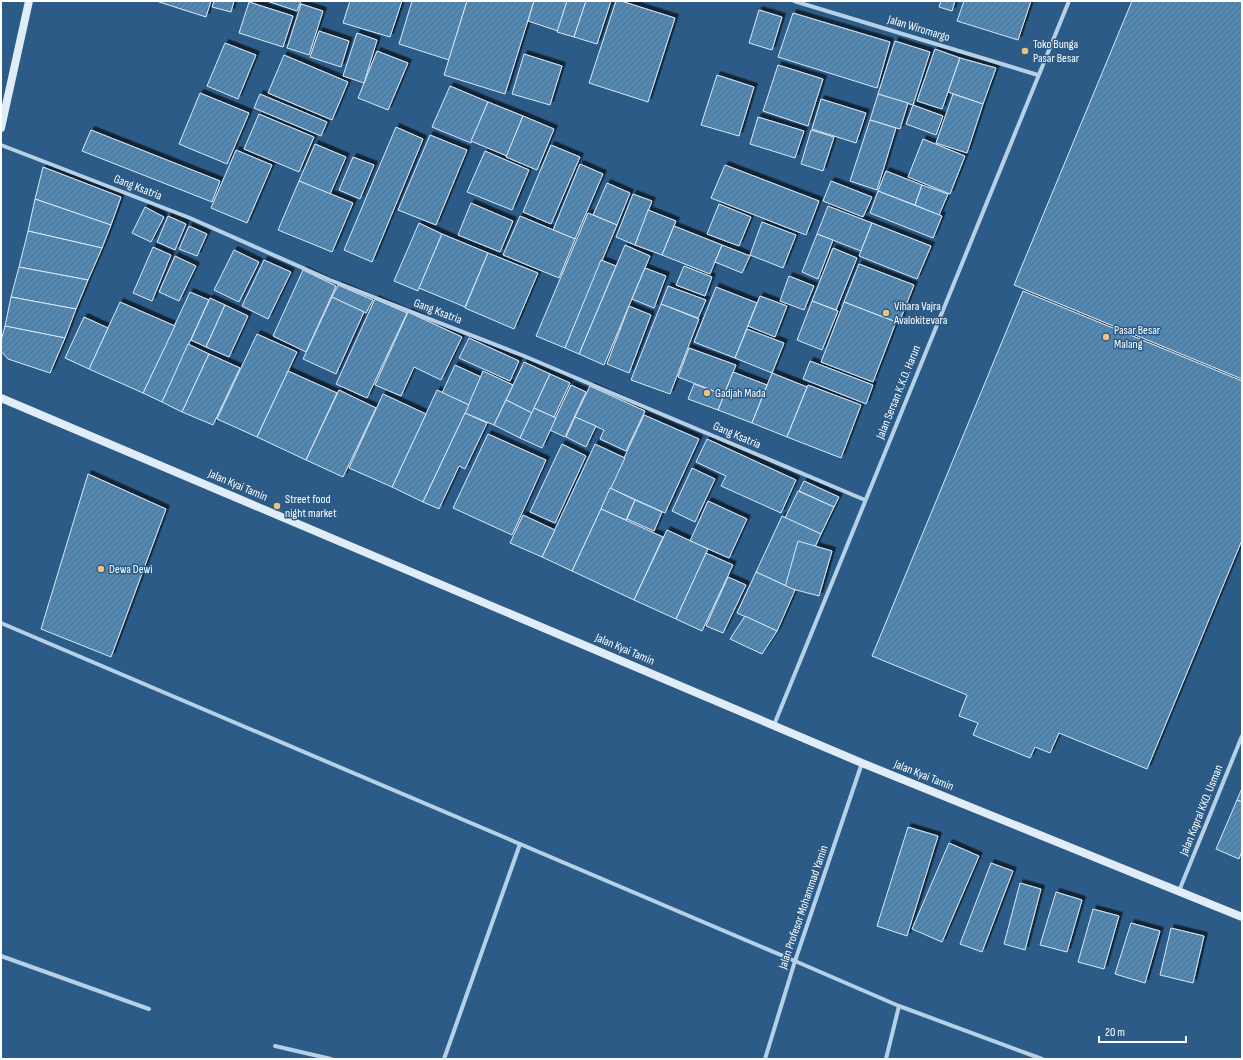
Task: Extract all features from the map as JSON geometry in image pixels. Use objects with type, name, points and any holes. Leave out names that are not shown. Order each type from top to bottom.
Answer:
[{"type":"main road","points":[[1,128],[29,1]]},
{"type":"main road","name":"Jalan Kyai Tamin","points":[[1,398],[862,763],[1242,917]]},
{"type":"street","name":"Jalan Wiromargo","points":[[794,1],[1038,75]]},
{"type":"street","name":"Jalan Sersan K.K.O. Harun","points":[[774,725],[1069,1]]},
{"type":"street","name":"Gang Ksatria","points":[[1,145],[190,218],[330,280],[524,356],[865,500]]},
{"type":"street","points":[[1,623],[796,960],[899,1006],[1042,1059]]},
{"type":"street","name":"Jalan Kopral KKO. Usman","points":[[1179,891],[1242,736]]},
{"type":"street","name":"Jalan Profesor Mohammad Yamin","points":[[765,1059],[796,960],[862,763]]},
{"type":"street","points":[[444,1059],[520,844]]},
{"type":"street","points":[[1,956],[149,1010]]},
{"type":"street","points":[[886,1059],[899,1006]]},
{"type":"street","points":[[275,1046],[331,1059]]},
{"type":"building","points":[[156,1],[211,1],[206,17]]},
{"type":"building","points":[[214,1],[234,1],[231,12],[212,7]]},
{"type":"building","points":[[267,1],[301,1],[297,11]]},
{"type":"building","points":[[350,1],[402,1],[390,37],[343,23]]},
{"type":"building","points":[[412,1],[467,1],[449,60],[399,44]]},
{"type":"building","points":[[467,1],[534,1],[505,94],[444,75]]},
{"type":"building","points":[[534,1],[567,1],[558,31],[528,21]]},
{"type":"building","points":[[567,1],[586,1],[574,37],[557,32]]},
{"type":"building","points":[[586,1],[611,1],[597,44],[574,37]]},
{"type":"building","points":[[616,1],[621,1],[675,18],[648,102],[589,83]]},
{"type":"building","points":[[941,1],[955,1],[952,11],[939,7]]},
{"type":"building","points":[[964,1],[1031,1],[1018,40],[957,21]]},
{"type":"building","points":[[1132,1],[1242,1],[1242,379],[1014,285]]},
{"type":"building","points":[[249,2],[293,16],[283,47],[239,33]]},
{"type":"building","points":[[301,4],[323,11],[309,55],[287,48]]},
{"type":"building","points":[[759,10],[782,17],[772,50],[749,43]]},
{"type":"building","points":[[793,13],[890,42],[877,88],[778,57]]},
{"type":"building","points":[[319,31],[349,41],[341,67],[310,57]]},
{"type":"building","points":[[357,33],[377,40],[364,83],[343,76]]},
{"type":"building","points":[[895,41],[930,52],[913,105],[878,94]]},
{"type":"building","points":[[225,43],[256,55],[238,99],[207,86]]},
{"type":"building","points":[[935,49],[960,58],[942,109],[917,101]]},
{"type":"building","points":[[377,51],[408,63],[388,110],[358,98]]},
{"type":"building","points":[[524,54],[562,66],[550,105],[512,94]]},
{"type":"building","points":[[284,55],[348,82],[332,120],[268,93]]},
{"type":"building","points":[[960,58],[996,68],[983,104],[948,92]]},
{"type":"building","points":[[778,65],[823,79],[808,126],[763,111]]},
{"type":"building","points":[[717,75],[754,87],[739,136],[701,125]]},
{"type":"building","points":[[450,86],[488,102],[471,143],[432,127]]},
{"type":"building","points":[[200,93],[249,113],[227,164],[179,144]]},
{"type":"building","points":[[260,94],[327,122],[321,136],[254,108]]},
{"type":"building","points":[[878,94],[908,103],[900,129],[870,120]]},
{"type":"building","points":[[953,94],[983,104],[967,153],[936,143]]},
{"type":"building","points":[[821,99],[866,113],[856,143],[812,129]]},
{"type":"building","points":[[488,102],[523,116],[507,156],[471,141]]},
{"type":"building","points":[[913,105],[943,116],[936,135],[906,124]]},
{"type":"building","points":[[259,114],[314,137],[299,172],[244,149]]},
{"type":"building","points":[[523,116],[554,129],[537,170],[506,157]]},
{"type":"building","points":[[758,117],[804,131],[795,158],[750,144]]},
{"type":"building","points":[[870,120],[896,128],[877,190],[850,181]]},
{"type":"building","points":[[396,127],[423,139],[372,262],[344,250]]},
{"type":"building","points":[[91,130],[220,181],[212,202],[82,151]]},
{"type":"building","points":[[811,130],[834,137],[823,171],[801,164]]},
{"type":"building","points":[[430,135],[467,150],[436,225],[398,210]]},
{"type":"building","points":[[923,139],[965,156],[950,194],[908,177]]},
{"type":"building","points":[[315,144],[346,157],[330,194],[299,181]]},
{"type":"building","points":[[551,145],[580,157],[551,224],[523,212]]},
{"type":"building","points":[[236,150],[272,165],[247,223],[211,208]]},
{"type":"building","points":[[485,151],[529,170],[512,210],[467,192]]},
{"type":"building","points":[[353,157],[374,165],[360,199],[339,190]]},
{"type":"building","points":[[580,164],[603,174],[575,239],[553,230]]},
{"type":"building","points":[[725,165],[819,201],[806,235],[711,198]]},
{"type":"building","points":[[43,167],[121,197],[111,225],[35,199]]},
{"type":"building","points":[[886,171],[922,185],[915,205],[878,191]]},
{"type":"building","points":[[299,181],[353,203],[332,252],[278,230]]},
{"type":"building","points":[[831,181],[872,197],[863,217],[823,201]]},
{"type":"building","points":[[607,183],[630,193],[617,225],[593,215]]},
{"type":"building","points":[[922,185],[948,194],[939,215],[915,205]]},
{"type":"building","points":[[878,191],[942,216],[933,238],[870,213]]},
{"type":"building","points":[[633,194],[652,201],[635,245],[616,237]]},
{"type":"building","points":[[35,199],[111,225],[102,248],[28,231]]},
{"type":"building","points":[[471,203],[513,221],[500,252],[458,235]]},
{"type":"building","points":[[719,204],[751,217],[739,246],[707,234]]},
{"type":"building","points":[[828,206],[872,223],[861,251],[817,234]]},
{"type":"building","points":[[145,207],[164,217],[151,242],[132,233]]},
{"type":"building","points":[[648,210],[676,221],[662,255],[635,245]]},
{"type":"building","points":[[588,213],[617,225],[565,348],[536,336]]},
{"type":"building","points":[[168,216],[186,224],[175,250],[157,242]]},
{"type":"building","points":[[520,216],[575,239],[559,278],[503,255]]},
{"type":"building","points":[[762,222],[796,235],[783,268],[750,255]]},
{"type":"building","points":[[419,223],[442,234],[418,291],[394,281]]},
{"type":"building","points":[[872,223],[931,246],[917,279],[859,256]]},
{"type":"building","points":[[189,226],[207,234],[197,256],[179,249]]},
{"type":"building","points":[[674,226],[722,245],[710,274],[662,255]]},
{"type":"building","points":[[28,231],[102,248],[88,280],[19,267]]},
{"type":"building","points":[[442,234],[488,253],[465,307],[419,288]]},
{"type":"building","points":[[817,234],[833,240],[818,279],[802,272]]},
{"type":"building","points":[[625,245],[650,256],[604,365],[579,354]]},
{"type":"building","points":[[722,245],[750,256],[742,273],[715,262]]},
{"type":"building","points":[[153,247],[171,255],[152,301],[133,293]]},
{"type":"building","points":[[833,248],[857,258],[836,310],[812,301]]},
{"type":"building","points":[[234,250],[259,262],[239,302],[214,290]]},
{"type":"building","points":[[488,253],[538,273],[514,329],[465,308]]},
{"type":"building","points":[[175,256],[196,266],[179,301],[159,292]]},
{"type":"building","points":[[264,260],[291,272],[268,319],[242,306]]},
{"type":"building","points":[[601,260],[616,266],[579,354],[565,348]]},
{"type":"building","points":[[859,264],[914,285],[899,323],[844,302]]},
{"type":"building","points":[[684,266],[712,277],[705,296],[676,285]]},
{"type":"building","points":[[19,267],[88,280],[76,309],[11,297]]},
{"type":"building","points":[[645,268],[666,276],[654,308],[632,299]]},
{"type":"building","points":[[303,270],[336,286],[306,352],[273,336]]},
{"type":"building","points":[[789,276],[814,286],[804,310],[780,301]]},
{"type":"building","points":[[338,285],[373,300],[366,313],[332,297]]},
{"type":"building","points":[[668,286],[706,300],[698,318],[661,304]]},
{"type":"building","points":[[716,287],[757,303],[735,358],[694,342]]},
{"type":"building","points":[[1023,291],[1242,381],[1242,540],[1147,769],[1059,733],[1050,753],[1035,747],[1030,758],[973,735],[978,723],[959,716],[967,695],[872,656]]},
{"type":"building","points":[[190,292],[209,300],[162,402],[143,393]]},
{"type":"building","points":[[760,296],[787,306],[775,337],[748,326]]},
{"type":"building","points":[[11,297],[76,309],[65,338],[5,326]]},
{"type":"building","points":[[332,297],[364,312],[336,374],[303,359]]},
{"type":"building","points":[[210,298],[225,305],[206,347],[191,340]]},
{"type":"building","points":[[375,299],[407,313],[367,398],[336,384]]},
{"type":"building","points":[[812,301],[838,311],[822,350],[797,340]]},
{"type":"building","points":[[120,302],[175,326],[143,393],[89,369]]},
{"type":"building","points":[[844,302],[896,322],[873,382],[821,362]]},
{"type":"building","points":[[661,304],[699,319],[670,394],[631,380]]},
{"type":"building","points":[[225,305],[248,316],[229,357],[206,347]]},
{"type":"building","points":[[629,306],[651,315],[629,373],[607,364]]},
{"type":"building","points":[[408,312],[462,337],[441,380],[414,367],[401,396],[375,385]]},
{"type":"building","points":[[84,317],[108,328],[89,369],[65,358]]},
{"type":"building","points":[[5,326],[65,338],[50,373],[8,359],[1,351],[1,341]]},
{"type":"building","points":[[747,329],[784,343],[772,373],[735,358]]},
{"type":"building","points":[[257,334],[297,352],[257,437],[217,419]]},
{"type":"building","points":[[469,338],[519,361],[510,381],[459,358]]},
{"type":"building","points":[[188,344],[209,354],[182,412],[162,402]]},
{"type":"building","points":[[689,348],[736,365],[724,395],[678,377]]},
{"type":"building","points":[[209,354],[240,368],[213,425],[182,412]]},
{"type":"building","points":[[810,361],[873,385],[866,404],[803,379]]},
{"type":"building","points":[[524,362],[550,374],[532,413],[506,400]]},
{"type":"building","points":[[455,365],[481,377],[469,405],[442,393]]},
{"type":"building","points":[[288,371],[337,393],[306,460],[257,437]]},
{"type":"building","points":[[483,371],[513,385],[494,425],[465,413]]},
{"type":"building","points":[[733,372],[767,385],[752,423],[718,410]]},
{"type":"building","points":[[772,373],[807,387],[787,437],[752,423]]},
{"type":"building","points":[[550,374],[570,383],[554,417],[534,408]]},
{"type":"building","points":[[694,384],[724,395],[718,410],[688,399]]},
{"type":"building","points":[[571,385],[586,392],[565,437],[550,430]]},
{"type":"building","points":[[808,385],[861,405],[841,458],[787,437]]},
{"type":"building","points":[[590,386],[645,411],[626,451],[600,439],[604,430],[575,417]]},
{"type":"building","points":[[339,390],[376,408],[343,477],[306,460]]},
{"type":"building","points":[[437,390],[469,405],[423,502],[392,487]]},
{"type":"building","points":[[383,394],[426,414],[392,487],[349,468]]},
{"type":"building","points":[[506,400],[532,413],[520,438],[494,425]]},
{"type":"building","points":[[534,408],[556,418],[542,448],[520,438]]},
{"type":"building","points":[[465,413],[487,423],[465,469],[459,466],[439,509],[423,502]]},
{"type":"building","points":[[644,415],[699,439],[665,513],[610,488]]},
{"type":"building","points":[[575,417],[596,426],[586,447],[566,437]]},
{"type":"building","points":[[488,434],[546,460],[512,535],[453,508]]},
{"type":"building","points":[[707,439],[796,480],[781,513],[721,486],[726,476],[696,462]]},
{"type":"building","points":[[562,444],[586,456],[555,523],[530,512]]},
{"type":"building","points":[[595,444],[625,458],[572,571],[542,557]]},
{"type":"building","points":[[692,468],[715,479],[695,522],[672,511]]},
{"type":"building","name":"Dewa Dewi","points":[[88,474],[166,509],[111,657],[41,629]]},
{"type":"building","points":[[804,481],[839,497],[834,507],[799,491]]},
{"type":"building","points":[[610,488],[635,500],[626,520],[601,509]]},
{"type":"building","points":[[798,491],[834,507],[821,534],[785,518]]},
{"type":"building","points":[[635,500],[662,512],[654,531],[627,519]]},
{"type":"building","points":[[708,501],[747,519],[729,558],[690,541]]},
{"type":"building","points":[[601,509],[663,537],[634,600],[572,571]]},
{"type":"building","points":[[523,515],[555,530],[542,557],[510,543]]},
{"type":"building","points":[[782,516],[821,534],[795,590],[756,572]]},
{"type":"building","points":[[667,530],[708,549],[676,619],[634,600]]},
{"type":"building","points":[[798,541],[832,551],[819,596],[785,587]]},
{"type":"building","points":[[706,553],[733,565],[702,631],[676,619]]},
{"type":"building","points":[[756,572],[795,590],[777,631],[737,613]]},
{"type":"building","points":[[728,577],[746,585],[723,633],[706,626]]},
{"type":"building","points":[[745,616],[777,631],[762,654],[730,639]]},
{"type":"building","points":[[1242,788],[1242,802],[1237,800]]},
{"type":"building","points":[[1237,800],[1242,802],[1242,851],[1239,859],[1216,849]]},
{"type":"building","points":[[908,827],[938,836],[907,936],[877,926]]},
{"type":"building","points":[[949,843],[979,856],[942,942],[912,929]]},
{"type":"building","points":[[991,863],[1013,871],[982,952],[960,944]]},
{"type":"building","points":[[1020,883],[1041,889],[1025,950],[1004,944]]},
{"type":"building","points":[[1056,892],[1082,900],[1067,952],[1040,945]]},
{"type":"building","points":[[1093,909],[1119,916],[1104,969],[1078,962]]},
{"type":"building","points":[[1131,923],[1160,931],[1145,983],[1115,974]]},
{"type":"building","points":[[1171,928],[1204,936],[1193,983],[1160,975]]},
{"type":"place","name":"Toko Bunga Pasar Besar","points":[[1025,51]]},
{"type":"place","name":"Vihara Vajra Avalokitevara","points":[[886,313]]},
{"type":"place","name":"Pasar Besar Malang","points":[[1106,337]]},
{"type":"place","name":"Gadjah Mada","points":[[707,393]]},
{"type":"place","name":"Street food night market","points":[[277,506]]},
{"type":"place","name":"Dewa Dewi","points":[[101,569]]}]
